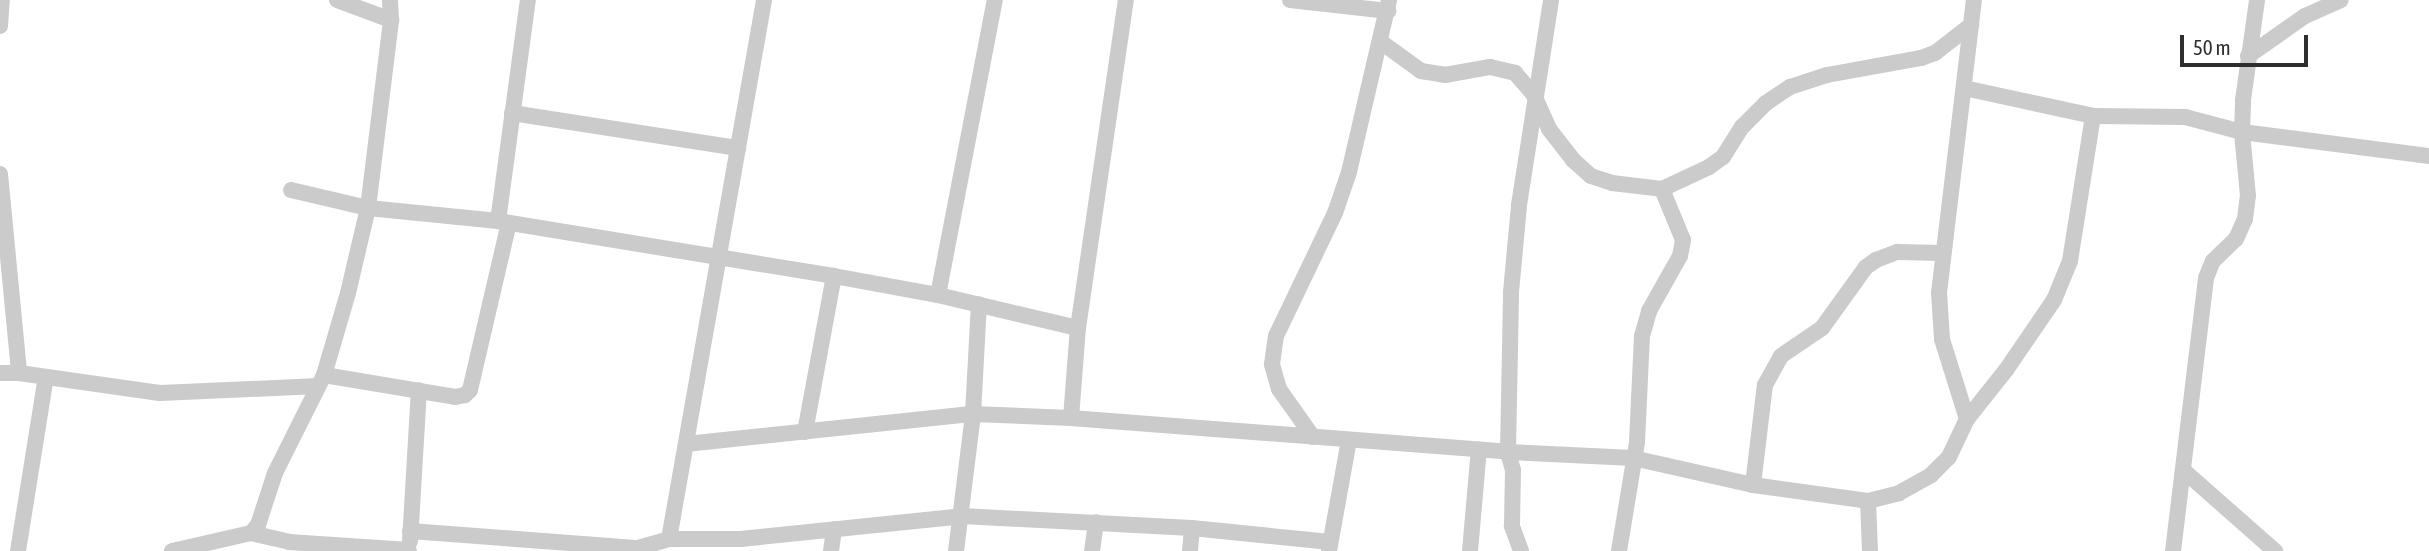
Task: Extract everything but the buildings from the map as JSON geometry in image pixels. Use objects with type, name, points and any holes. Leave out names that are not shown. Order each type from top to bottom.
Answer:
[{"type":"street","points":[[0,26],[2,0]]},
{"type":"street","points":[[337,0],[391,20]]},
{"type":"street","points":[[245,540],[258,525],[275,473],[321,380],[348,293],[368,208],[391,20],[390,0]]},
{"type":"street","points":[[0,373],[19,373],[160,393],[321,380],[419,390],[455,397],[470,390],[504,222],[512,113],[527,0]]},
{"type":"street","points":[[669,539],[764,0]]},
{"type":"street","points":[[938,295],[995,0]]},
{"type":"street","points":[[1071,418],[1078,328],[1126,0]]},
{"type":"street","points":[[1290,0],[1389,6],[1349,172],[1335,214],[1276,336],[1272,364],[1279,389],[1313,437]]},
{"type":"street","points":[[1521,551],[1513,526],[1513,470],[1508,452],[1511,292],[1518,205],[1551,0]]},
{"type":"street","points":[[1967,419],[1942,339],[1939,293],[1974,0]]},
{"type":"street","points":[[2172,551],[2206,278],[2213,261],[2236,239],[2245,219],[2248,196],[2242,132],[2248,56],[2257,0]]},
{"type":"street","points":[[2248,56],[2305,16],[2341,0]]},
{"type":"street","points":[[1381,42],[1421,71],[1444,75],[1490,67],[1515,74],[1534,95],[1549,129],[1573,160],[1591,176],[1612,184],[1662,189],[1710,167],[1723,157],[1742,127],[1766,103],[1790,87],[1827,75],[1921,58],[1935,53],[1971,25]]},
{"type":"street","points":[[1964,88],[2093,116],[2185,117],[2242,132],[2429,156]]},
{"type":"street","points":[[512,113],[738,148]]},
{"type":"street","points":[[686,444],[973,414],[1071,418],[1508,452],[1633,458],[1753,485],[1868,501],[1899,493],[1931,475],[1949,457],[1967,419],[2006,370],[2053,300],[2066,271],[2093,116]]},
{"type":"street","points":[[0,174],[19,373]]},
{"type":"street","points":[[1619,551],[1637,442],[1642,336],[1649,311],[1681,256],[1683,240],[1662,189]]},
{"type":"street","points":[[291,190],[368,208],[504,222],[834,276],[938,295],[1078,328]]},
{"type":"street","points":[[1753,485],[1765,385],[1781,356],[1822,328],[1840,307],[1866,267],[1876,260],[1898,252],[1942,253]]},
{"type":"street","points":[[805,432],[834,276]]},
{"type":"street","points":[[956,551],[973,414],[979,304]]},
{"type":"street","points":[[18,551],[46,377]]},
{"type":"street","points":[[172,551],[245,540],[409,550],[419,390]]},
{"type":"street","points":[[410,531],[524,546],[638,550],[669,539],[705,545],[741,538],[962,516],[1192,528],[1329,546],[1349,440]]},
{"type":"street","points":[[1470,551],[1479,449]]},
{"type":"street","points":[[2183,470],[2275,551]]},
{"type":"street","points":[[1868,501],[1870,551]]},
{"type":"street","points":[[1092,551],[1096,522]]},
{"type":"street","points":[[1189,551],[1192,528]]},
{"type":"street","points":[[831,551],[834,529]]}]
